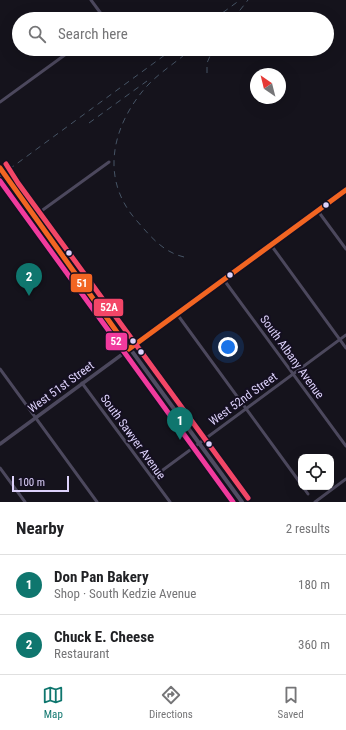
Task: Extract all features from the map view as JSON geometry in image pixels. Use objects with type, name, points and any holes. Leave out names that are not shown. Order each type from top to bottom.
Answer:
[{"type":"main road","points":[[0,168],[33,217],[242,502]]},
{"type":"main road","points":[[0,175],[12,187]]},
{"type":"street","points":[[91,0],[100,12]]},
{"type":"street","points":[[0,102],[63,56]]},
{"type":"street","points":[[33,217],[109,162]]},
{"type":"street","name":"West 51st Street","points":[[0,444],[346,190]]},
{"type":"street","points":[[318,211],[346,249]]},
{"type":"street","points":[[271,245],[346,348]]},
{"type":"street","name":"South Albany Avenue","points":[[224,280],[346,446]]},
{"type":"street","points":[[177,314],[298,480]]},
{"type":"street","name":"West 52nd Street","points":[[152,478],[346,335]]},
{"type":"street","points":[[0,368],[97,502]]},
{"type":"street","name":"South Sawyer Avenue","points":[[82,383],[170,502]]},
{"type":"street","points":[[0,468],[25,502]]},
{"type":"street","points":[[315,502],[346,479]]},
{"type":"street","points":[[305,490],[308,494]]},
{"type":"railway","points":[[224,12],[240,0]]},
{"type":"railway","points":[[239,12],[248,0]]},
{"type":"railway","points":[[0,176],[163,56]]},
{"type":"railway","points":[[182,56],[152,81],[135,101],[125,118],[118,135],[114,170],[118,188],[125,205],[137,221],[147,233],[164,248],[184,257]]},
{"type":"railway","points":[[207,73],[207,63],[210,56]]},
{"type":"railway","points":[[89,123],[147,81]]},
{"type":"transit line","name":"52A","points":[[6,164],[18,183],[248,498]]},
{"type":"transit line","name":"51","points":[[0,168],[129,349]]},
{"type":"transit line","name":"52","points":[[0,181],[233,502]]},
{"type":"transit line","name":"51","points":[[129,349],[346,190]]},
{"type":"place","name":"Chuck E. Cheese","points":[[29,296]]},
{"type":"place","name":"Don Pan Bakery","points":[[180,440]]}]
